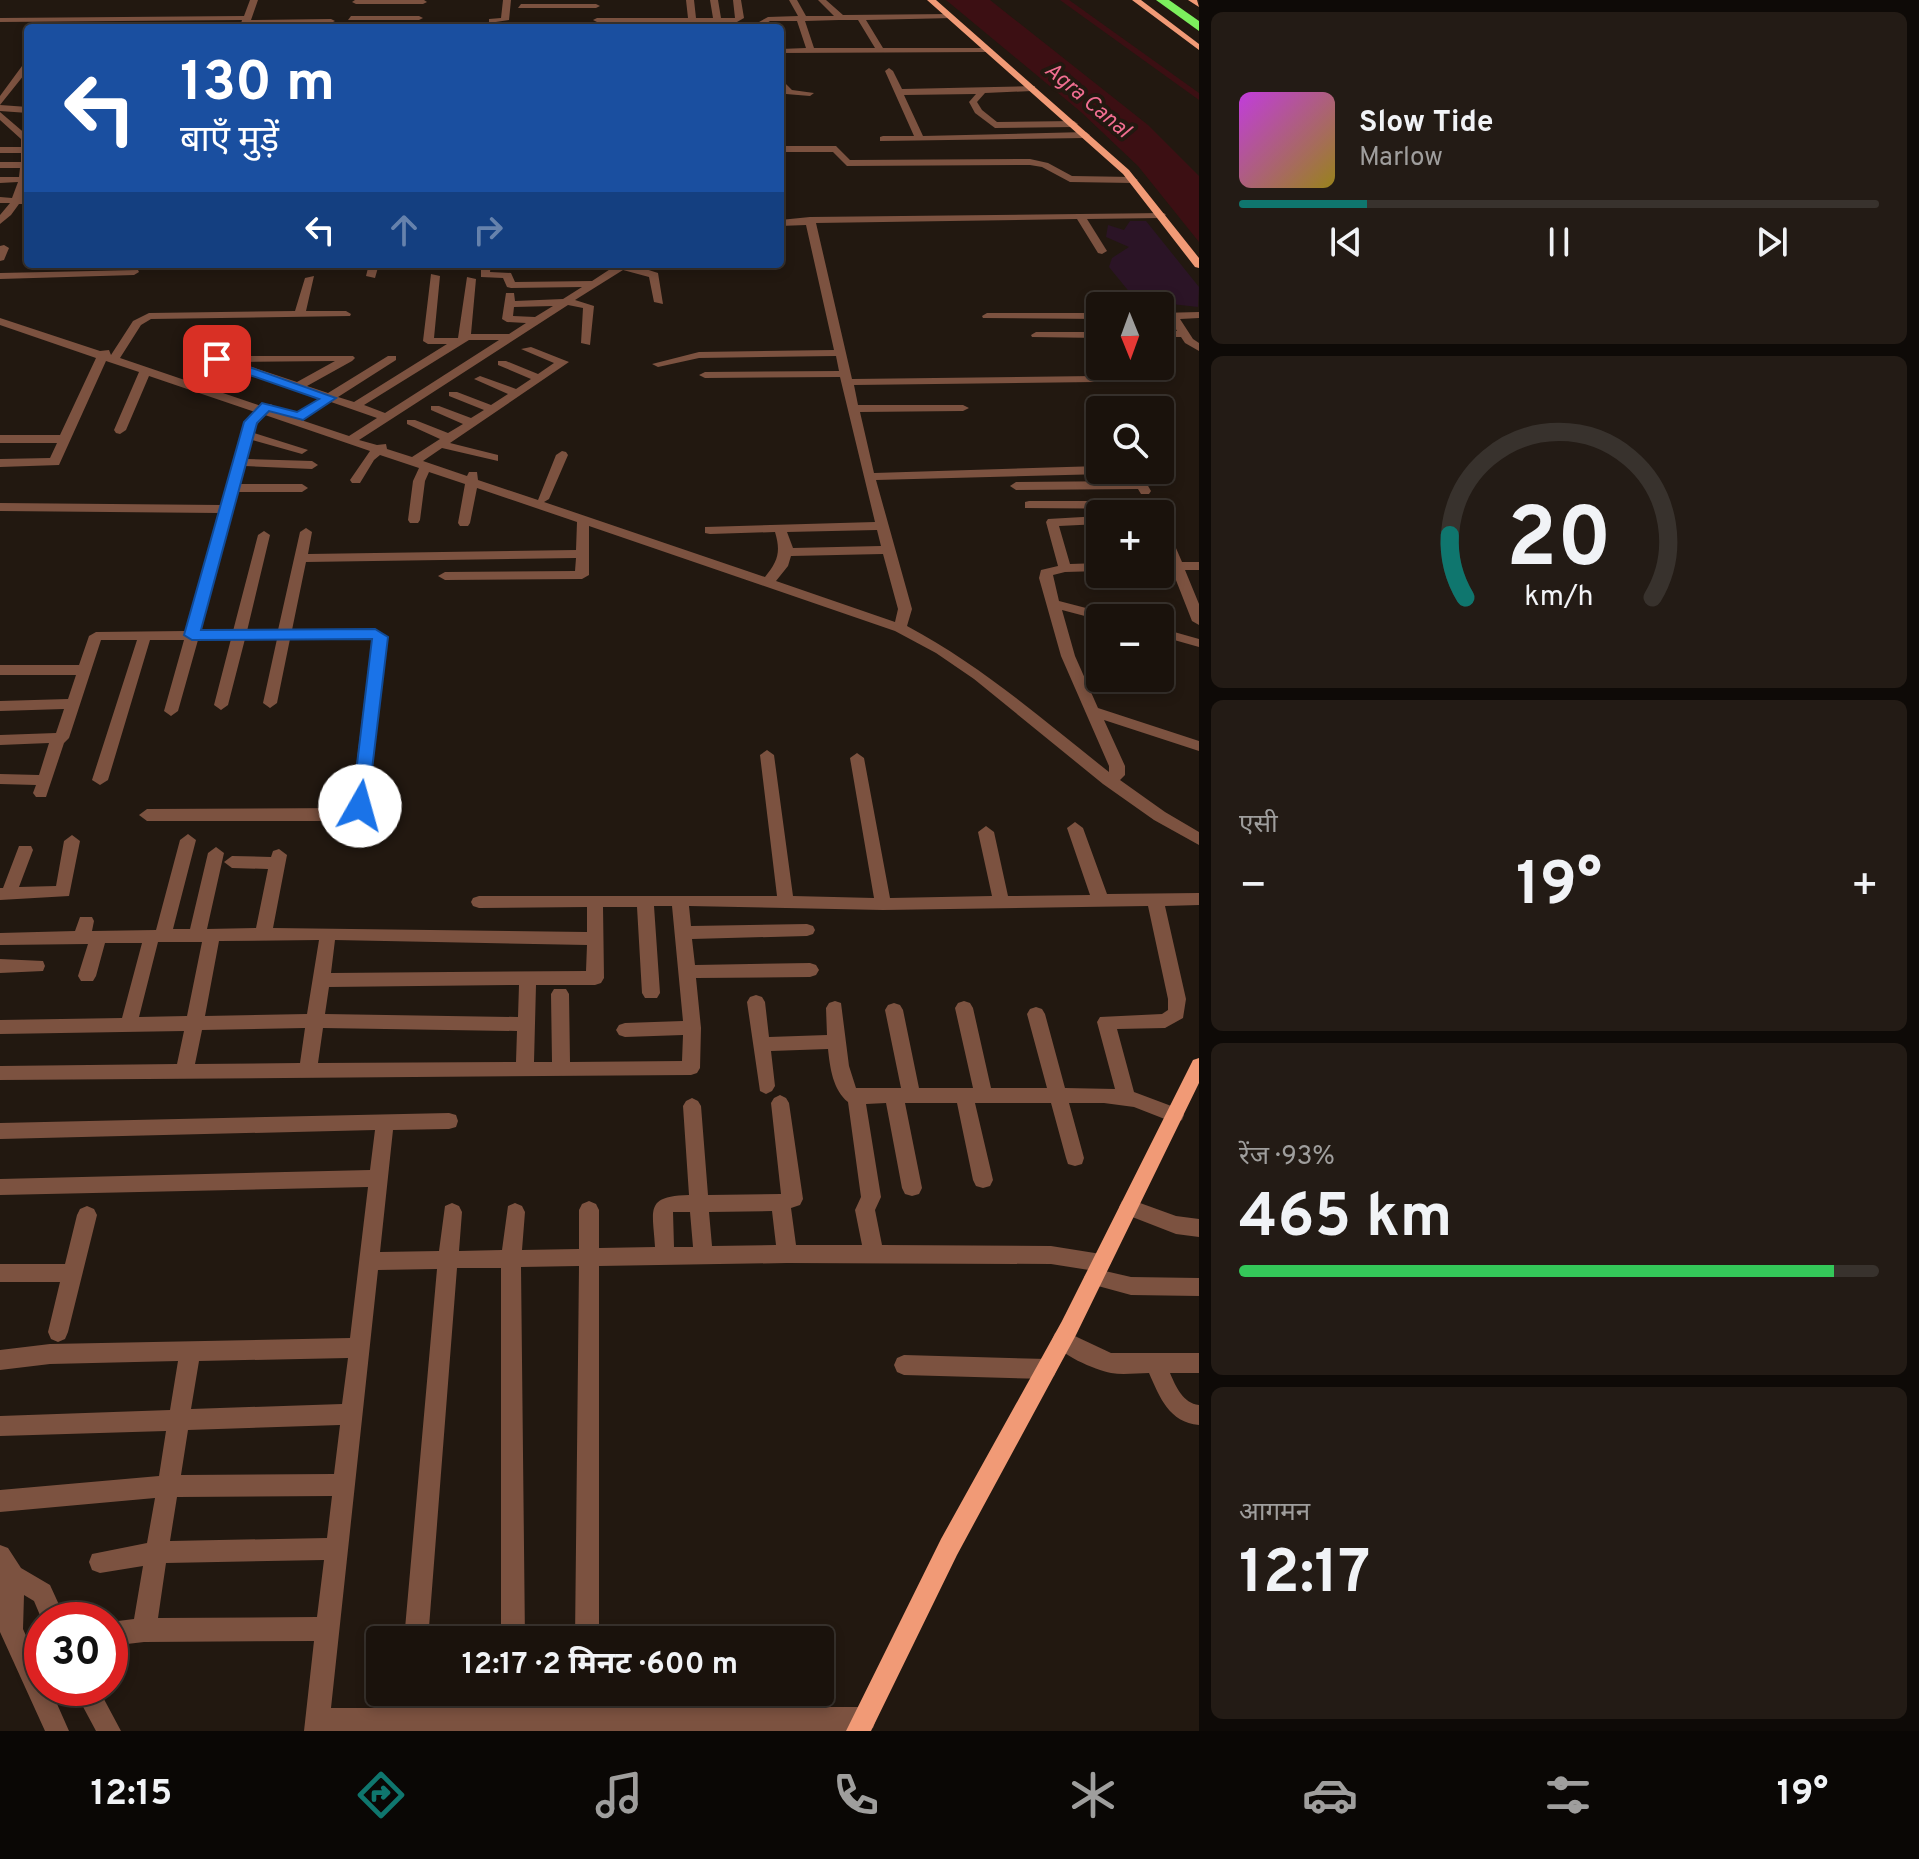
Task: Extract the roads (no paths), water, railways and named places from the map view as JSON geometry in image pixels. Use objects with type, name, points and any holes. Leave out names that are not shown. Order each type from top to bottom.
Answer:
[{"type":"highway","points":[[1162,0],[1199,27]]},
{"type":"highway","points":[[1175,0],[1199,16]]},
{"type":"street","points":[[247,20],[254,0]]},
{"type":"street","points":[[481,24],[505,20],[507,0]]},
{"type":"street","points":[[690,0],[692,20]]},
{"type":"street","points":[[714,0],[717,20]]},
{"type":"street","points":[[520,11],[692,20],[739,19],[737,0]]},
{"type":"street","points":[[793,0],[811,51]]},
{"type":"street","points":[[822,0],[837,22]]},
{"type":"street","points":[[931,0],[1074,124],[1133,180],[1199,265]]},
{"type":"street","points":[[1136,0],[1199,48]]},
{"type":"street","points":[[1192,0],[1199,5]]},
{"type":"street","points":[[2,20],[15,6]]},
{"type":"street","points":[[352,14],[419,14]]},
{"type":"street","points":[[352,14],[419,14]]},
{"type":"street","points":[[576,24],[597,16]]},
{"type":"street","points":[[764,24],[768,19],[837,22],[861,18],[950,16]]},
{"type":"street","points":[[2,20],[331,17]]},
{"type":"street","points":[[146,24],[149,18]]},
{"type":"street","points":[[861,18],[881,52]]},
{"type":"street","points":[[784,51],[989,50]]},
{"type":"street","points":[[24,69],[0,105],[24,109]]},
{"type":"street","points":[[889,71],[920,139]]},
{"type":"street","points":[[784,86],[789,92],[810,93]]},
{"type":"street","points":[[899,92],[1032,88]]},
{"type":"street","points":[[983,91],[973,102],[978,111],[995,125],[1074,124]]},
{"type":"street","points":[[0,115],[24,136]]},
{"type":"street","points":[[883,139],[1086,135]]},
{"type":"street","points":[[784,149],[836,149],[847,163],[1030,162],[1045,165],[1070,179],[1133,180]]},
{"type":"street","points":[[0,150],[24,150]]},
{"type":"street","points":[[0,165],[24,163]]},
{"type":"street","points":[[0,180],[24,179]]},
{"type":"street","points":[[0,221],[16,201],[24,181]]},
{"type":"street","points":[[0,200],[24,201]]},
{"type":"street","points":[[784,223],[809,222],[820,218],[1161,215]]},
{"type":"street","points":[[1081,217],[1102,251]]},
{"type":"street","points":[[809,222],[881,526],[905,609],[902,626]]},
{"type":"street","points":[[371,276],[373,268]]},
{"type":"street","points":[[486,268],[485,275],[507,275],[511,285],[507,319],[536,320]]},
{"type":"street","points":[[352,439],[619,268]]},
{"type":"street","points":[[633,268],[654,275],[659,302]]},
{"type":"street","points":[[0,276],[134,272]]},
{"type":"street","points":[[435,276],[428,341],[509,337]]},
{"type":"street","points":[[300,314],[310,278]]},
{"type":"street","points":[[463,339],[471,279]]},
{"type":"street","points":[[511,285],[593,284]]},
{"type":"street","points":[[509,304],[566,302],[591,308],[586,343]]},
{"type":"street","points":[[0,463],[55,462],[108,355],[137,323],[149,316],[346,314]]},
{"type":"street","points":[[1174,316],[1199,315]]},
{"type":"street","points":[[987,316],[1086,316]]},
{"type":"street","points":[[1174,318],[1199,348]]},
{"type":"street","points":[[0,319],[419,463],[537,499],[902,626],[978,674],[1154,813],[1199,839]]},
{"type":"street","points":[[1174,334],[1185,334]]},
{"type":"street","points":[[1036,335],[1086,335]]},
{"type":"street","points":[[355,406],[463,339]]},
{"type":"street","points":[[414,520],[419,463],[444,441],[563,362],[527,349]]},
{"type":"street","points":[[658,364],[699,355],[841,353]]},
{"type":"street","points":[[297,387],[349,358],[214,358],[297,387],[384,416]]},
{"type":"street","points":[[268,377],[303,358]]},
{"type":"street","points":[[298,417],[392,358]]},
{"type":"street","points":[[502,363],[539,378]]},
{"type":"street","points":[[120,430],[150,372]]},
{"type":"street","points":[[705,375],[1086,379]]},
{"type":"street","points":[[480,379],[517,393]]},
{"type":"street","points":[[453,394],[492,409]]},
{"type":"street","points":[[435,408],[472,423]]},
{"type":"street","points":[[854,409],[963,408]]},
{"type":"street","points":[[264,409],[298,417],[352,439]]},
{"type":"street","points":[[171,711],[251,422],[264,409]]},
{"type":"street","points":[[411,422],[444,441],[494,458]]},
{"type":"street","points":[[247,435],[302,450]]},
{"type":"street","points":[[0,439],[64,439]]},
{"type":"street","points":[[356,480],[363,465],[379,449]]},
{"type":"street","points":[[537,499],[562,455]]},
{"type":"street","points":[[240,462],[312,465]]},
{"type":"street","points":[[869,477],[1086,471]]},
{"type":"street","points":[[464,523],[472,479]]},
{"type":"street","points":[[1016,486],[1142,485],[1149,500]]},
{"type":"street","points":[[233,488],[302,488]]},
{"type":"street","points":[[73,507],[78,494]]},
{"type":"street","points":[[1029,505],[1086,507]]},
{"type":"street","points":[[0,507],[227,509]]},
{"type":"street","points":[[445,576],[580,576],[593,520]]},
{"type":"street","points":[[1065,568],[1052,522],[1086,521]]},
{"type":"street","points":[[710,530],[881,526]]},
{"type":"street","points":[[770,579],[785,559],[780,529]]},
{"type":"street","points":[[270,703],[306,532]]},
{"type":"street","points":[[221,705],[264,535]]},
{"type":"street","points":[[786,551],[887,550]]},
{"type":"street","points":[[302,558],[584,554]]},
{"type":"street","points":[[1174,557],[1199,621]]},
{"type":"street","points":[[1174,566],[1199,566]]},
{"type":"street","points":[[1086,567],[1046,573],[1068,656],[1117,766],[1112,778]]},
{"type":"street","points":[[1056,604],[1086,612]]},
{"type":"street","points":[[0,740],[57,740],[64,735],[96,636],[375,634],[380,637],[358,812],[340,815],[147,815]]},
{"type":"street","points":[[100,780],[145,635]]},
{"type":"street","points":[[1174,636],[1199,643]]},
{"type":"street","points":[[0,670],[86,670]]},
{"type":"street","points":[[0,706],[74,704]]},
{"type":"street","points":[[1095,712],[1199,746]]},
{"type":"street","points":[[0,779],[43,786],[57,740]]},
{"type":"street","points":[[767,755],[786,903]]},
{"type":"street","points":[[857,758],[883,904]]},
{"type":"street","points":[[1112,778],[1199,831]]},
{"type":"street","points":[[1075,828],[1100,899]]},
{"type":"street","points":[[986,832],[1001,902]]},
{"type":"street","points":[[129,1023],[188,840]]},
{"type":"street","points":[[25,850],[5,894],[63,892],[72,841]]},
{"type":"street","points":[[185,1070],[196,1022],[216,853]]},
{"type":"street","points":[[232,862],[278,859],[263,934]]},
{"type":"street","points":[[1126,1098],[1106,1022],[1165,1021],[1177,1013],[1155,899]]},
{"type":"street","points":[[479,902],[680,900],[883,904],[1199,899]]},
{"type":"street","points":[[645,900],[651,993]]},
{"type":"street","points":[[0,1073],[692,1068],[692,1028],[680,900]]},
{"type":"street","points":[[322,980],[595,978],[595,902]]},
{"type":"street","points":[[86,921],[89,938],[87,976]]},
{"type":"street","points":[[682,933],[807,930]]},
{"type":"street","points":[[308,1069],[328,933]]},
{"type":"street","points":[[0,939],[328,933],[596,939]]},
{"type":"street","points":[[0,966],[37,966]]},
{"type":"street","points":[[685,972],[810,970]]},
{"type":"street","points":[[525,1069],[528,979]]},
{"type":"street","points":[[560,994],[561,1068]]},
{"type":"street","points":[[756,1002],[766,1086]]},
{"type":"street","points":[[835,1008],[837,1042],[847,1090],[856,1097],[1059,1094],[1126,1098],[1175,1115]]},
{"type":"street","points":[[964,1008],[984,1095]]},
{"type":"street","points":[[894,1010],[912,1188]]},
{"type":"street","points":[[1036,1014],[1075,1158]]},
{"type":"street","points":[[0,1027],[315,1021],[528,1024]]},
{"type":"street","points":[[625,1030],[692,1028]]},
{"type":"street","points":[[761,1044],[837,1042]]},
{"type":"street","points":[[385,1121],[317,1726],[408,1720],[861,1725],[949,1547],[1098,1270],[1199,1065]]},
{"type":"street","points":[[964,1095],[983,1180]]},
{"type":"street","points":[[856,1097],[871,1197],[865,1210],[874,1255]]},
{"type":"street","points":[[665,1256],[663,1209],[668,1204],[781,1202],[793,1199],[780,1103]]},
{"type":"street","points":[[692,1106],[703,1255]]},
{"type":"street","points":[[0,1131],[449,1121]]},
{"type":"street","points":[[0,1187],[379,1178]]},
{"type":"street","points":[[781,1202],[787,1254]]},
{"type":"street","points":[[1129,1207],[1176,1225],[1199,1228]]},
{"type":"street","points":[[587,1626],[589,1210]]},
{"type":"street","points":[[417,1626],[452,1212]]},
{"type":"street","points":[[513,1626],[511,1258],[515,1212]]},
{"type":"street","points":[[58,1332],[87,1215]]},
{"type":"street","points":[[369,1261],[787,1254],[1051,1255],[1098,1270],[1131,1286],[1199,1287]]},
{"type":"street","points":[[0,1273],[73,1273]]},
{"type":"street","points":[[1062,1340],[1101,1361],[1199,1363]]},
{"type":"street","points":[[0,1360],[50,1354],[359,1348]]},
{"type":"street","points":[[144,1630],[190,1352]]},
{"type":"street","points":[[1156,1364],[1178,1407],[1191,1416],[1199,1415]]},
{"type":"street","points":[[904,1365],[1047,1369]]},
{"type":"street","points":[[0,1426],[352,1414]]},
{"type":"street","points":[[0,1501],[168,1486],[344,1485]]},
{"type":"street","points":[[100,1562],[158,1552],[337,1549]]},
{"type":"street","points":[[6,1566],[42,1593],[46,1602]]},
{"type":"street","points":[[6,1566],[11,1630],[57,1731]]},
{"type":"street","points":[[128,1632],[328,1629]]},
{"type":"street","points":[[95,1706],[109,1731]]},
{"type":"street","points":[[408,1720],[410,1706]]},
{"type":"street","points":[[513,1706],[513,1720]]},
{"type":"street","points":[[587,1706],[587,1720]]},
{"type":"water","name":"Agra Canal","points":[[946,0],[990,0],[1148,125],[1199,176],[1199,242],[1138,166],[1081,112]]},
{"type":"waterway","points":[[1064,0],[1199,97]]}]
